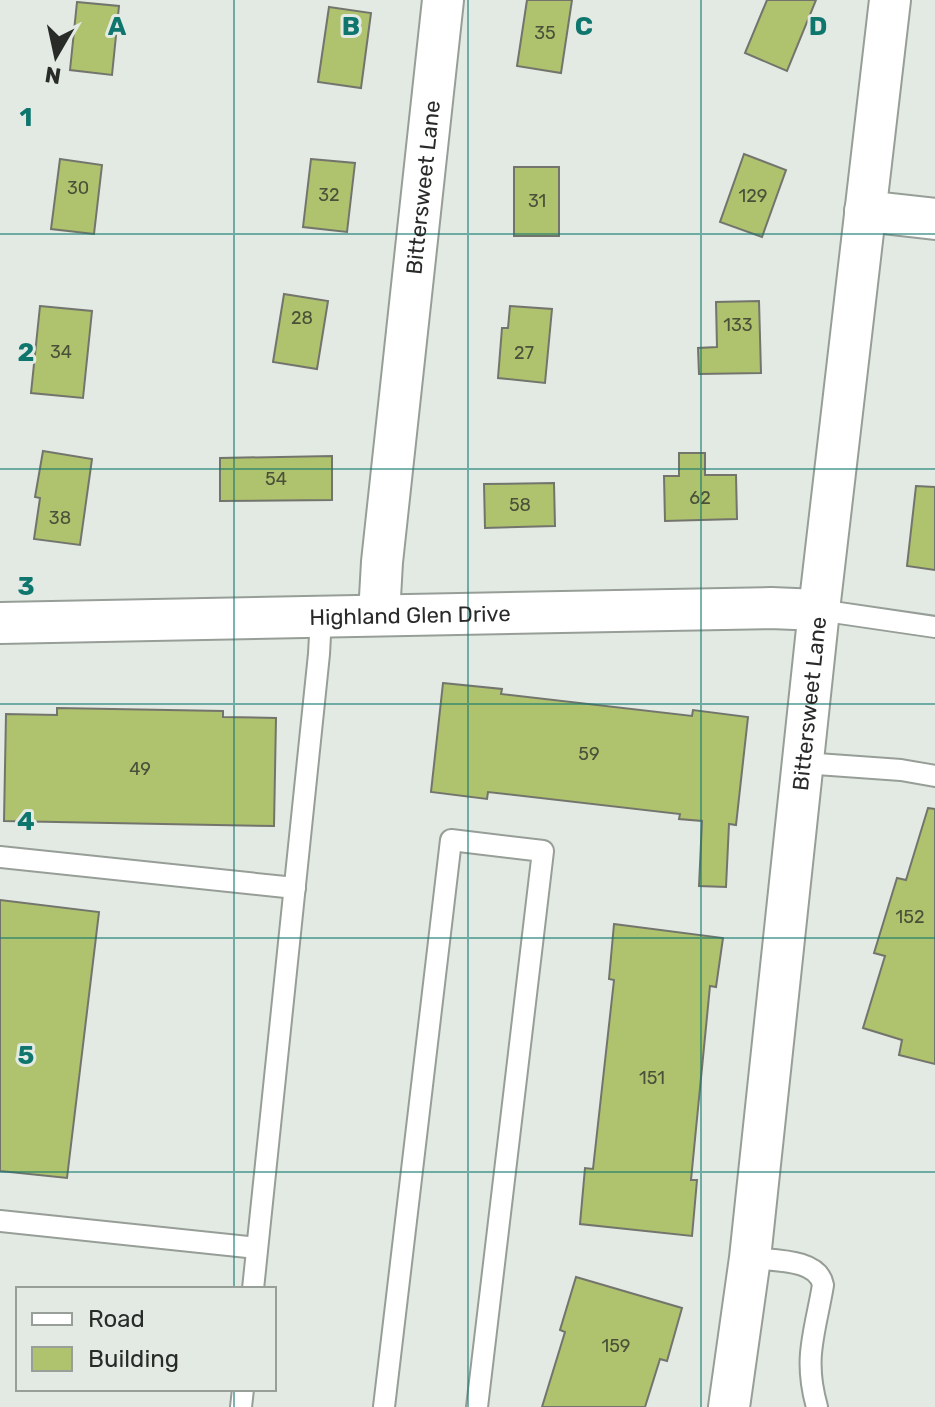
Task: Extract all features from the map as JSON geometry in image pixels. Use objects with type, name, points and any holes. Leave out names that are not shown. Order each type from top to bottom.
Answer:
[{"type":"street","name":"Bittersweet Lane","points":[[379,615],[382,562],[443,0]]},
{"type":"street","name":"Bittersweet Lane","points":[[729,1407],[750,1258],[819,610],[890,0]]},
{"type":"street","points":[[865,211],[935,219]]},
{"type":"street","name":"Highland Glen Drive","points":[[0,623],[771,608],[819,610]]},
{"type":"lane","points":[[819,610],[935,627]]},
{"type":"lane","points":[[253,1287],[321,616]]},
{"type":"lane","points":[[803,763],[901,770],[935,776]]},
{"type":"lane","points":[[384,1407],[451,840],[543,851],[477,1407]]},
{"type":"lane","points":[[0,857],[295,888]]},
{"type":"lane","points":[[0,1221],[257,1248]]},
{"type":"lane","points":[[750,1258],[810,1267],[821,1276],[823,1285],[809,1360],[817,1407]]},
{"type":"building","points":[[527,0],[572,0],[561,73],[517,66]]},
{"type":"building","points":[[767,0],[816,0],[787,71],[745,53]]},
{"type":"building","points":[[77,2],[119,6],[112,75],[70,70]]},
{"type":"building","points":[[329,7],[371,13],[361,88],[318,82]]},
{"type":"building","points":[[744,154],[786,170],[762,237],[720,222]]},
{"type":"building","points":[[60,159],[102,165],[94,234],[51,229]]},
{"type":"building","points":[[311,159],[355,163],[347,232],[303,227]]},
{"type":"building","points":[[514,167],[559,167],[559,236],[514,236]]},
{"type":"building","points":[[284,294],[328,301],[317,369],[273,362]]},
{"type":"building","points":[[759,301],[761,373],[699,374],[698,348],[717,347],[716,302]]},
{"type":"building","points":[[40,306],[92,311],[83,398],[31,393]]},
{"type":"building","points":[[510,306],[552,309],[545,383],[498,378],[502,328],[508,328]]},
{"type":"building","points":[[43,451],[92,459],[80,545],[34,539],[40,498],[35,497]]},
{"type":"building","points":[[679,453],[705,453],[705,475],[736,475],[737,519],[665,521],[664,476],[679,476]]},
{"type":"building","points":[[332,456],[332,500],[220,501],[220,458]]},
{"type":"building","points":[[554,483],[555,526],[485,528],[484,484]]},
{"type":"building","points":[[916,486],[935,487],[935,570],[907,566]]},
{"type":"building","points":[[443,683],[502,689],[501,694],[692,716],[693,710],[748,717],[736,825],[729,824],[726,887],[699,886],[702,821],[679,819],[680,814],[488,792],[487,799],[431,792]]},
{"type":"building","points":[[57,708],[223,711],[223,717],[276,718],[274,826],[4,821],[6,714],[57,715]]},
{"type":"building","points":[[928,808],[935,809],[935,1064],[899,1055],[902,1040],[863,1028],[885,956],[874,953],[897,878],[906,880]]},
{"type":"building","points":[[0,900],[99,912],[67,1178],[0,1171]]},
{"type":"building","points":[[614,924],[723,938],[716,987],[710,986],[691,1180],[697,1180],[692,1236],[580,1224],[585,1168],[593,1169],[614,980],[609,979]]},
{"type":"building","points":[[576,1277],[682,1308],[667,1361],[660,1359],[645,1407],[542,1407],[565,1332],[560,1330]]}]
